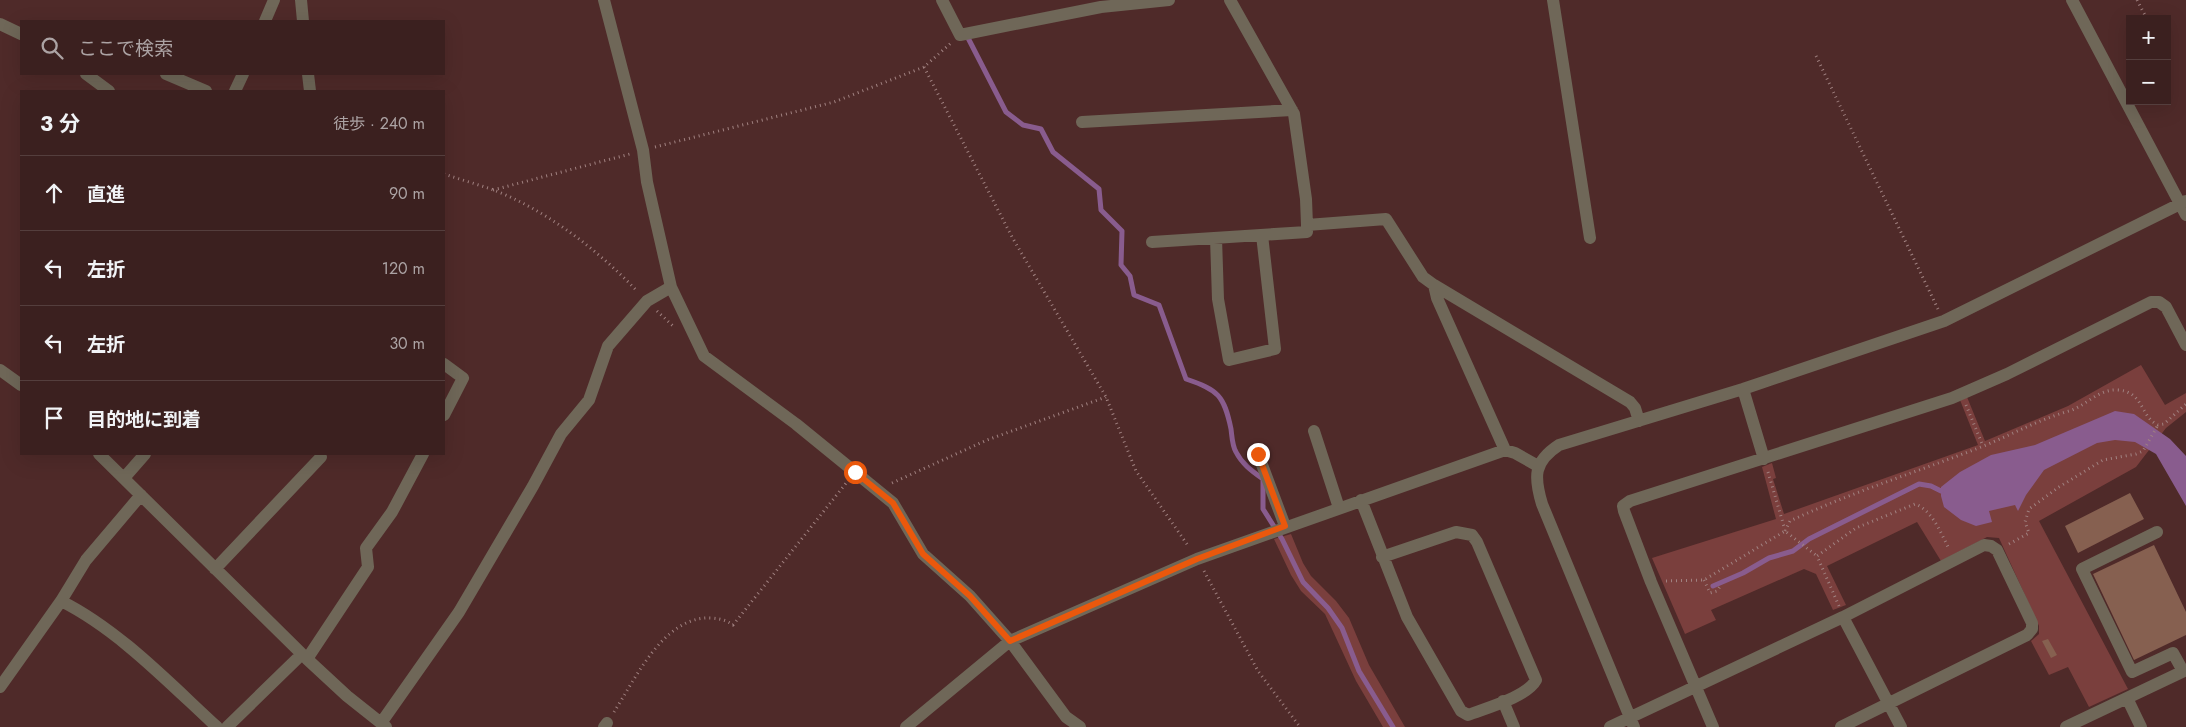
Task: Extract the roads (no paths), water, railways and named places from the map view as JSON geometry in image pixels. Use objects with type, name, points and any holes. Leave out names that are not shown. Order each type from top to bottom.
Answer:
[{"type":"street","points":[[265,20],[274,0]]},
{"type":"street","points":[[301,0],[303,20]]},
{"type":"street","points":[[604,0],[643,150],[647,182],[671,287],[704,356],[796,424],[893,503],[923,554],[970,596],[1010,641],[1066,716],[1080,727]]},
{"type":"street","points":[[942,0],[960,35],[1101,7],[1168,0]]},
{"type":"street","points":[[1152,242],[1307,232],[1306,199],[1294,114],[1230,0]]},
{"type":"street","points":[[1553,0],[1590,238]]},
{"type":"street","points":[[2072,0],[2183,203],[2186,215]]},
{"type":"street","points":[[0,24],[20,34]]},
{"type":"street","points":[[87,75],[107,90]]},
{"type":"street","points":[[168,75],[204,90]]},
{"type":"street","points":[[235,90],[242,75]]},
{"type":"street","points":[[308,75],[310,90]]},
{"type":"street","points":[[1082,122],[1292,110]]},
{"type":"street","points":[[1632,722],[1542,504],[1536,477],[1538,466],[1548,452],[1559,445],[1743,389],[1944,321],[2183,203]]},
{"type":"street","points":[[1307,226],[1386,219],[1423,277],[1630,402],[1635,408],[1639,421]]},
{"type":"street","points":[[1216,238],[1218,299],[1229,360],[1275,349],[1262,234]]},
{"type":"street","points":[[1434,285],[1437,298],[1505,450]]},
{"type":"street","points":[[100,455],[305,656],[347,696],[383,725],[459,612],[534,486],[561,434],[589,400],[608,346],[647,302],[671,287]]},
{"type":"street","points":[[1713,727],[1651,582],[1623,506],[1630,501],[1962,394],[2007,374],[2151,302],[2159,302],[2166,308],[2186,344]]},
{"type":"street","points":[[445,365],[463,378],[445,413]]},
{"type":"street","points":[[0,370],[20,384]]},
{"type":"street","points":[[1743,389],[1764,459]]},
{"type":"street","points":[[1314,431],[1339,508]]},
{"type":"street","points":[[906,727],[1010,641],[1197,559],[1285,526],[1505,450],[1515,452],[1538,466]]},
{"type":"street","points":[[1258,454],[1285,526]]},
{"type":"street","points":[[124,478],[144,455]]},
{"type":"street","points":[[227,727],[305,656],[368,567],[366,548],[392,512],[422,455]]},
{"type":"street","points":[[215,569],[321,457]]},
{"type":"street","points":[[0,687],[61,601],[86,560],[140,495]]},
{"type":"street","points":[[1361,500],[1382,557],[1407,617],[1461,711],[1468,715],[1503,701],[1527,690],[1536,680],[1501,594],[1472,535],[1456,532],[1382,557]]},
{"type":"street","points":[[2074,725],[2184,671],[2173,653],[2132,672],[2082,568],[2157,532]]},
{"type":"street","points":[[1610,727],[1632,722],[1696,688],[1984,546],[1991,546],[1998,550],[2032,622],[2032,629],[2027,635],[1841,727]]},
{"type":"street","points":[[61,601],[85,614],[144,661],[218,727]]},
{"type":"street","points":[[1843,617],[1901,727]]},
{"type":"street","points":[[2127,698],[2142,727]]},
{"type":"street","points":[[1503,701],[1514,727]]},
{"type":"waterway","points":[[966,34],[1006,112],[1023,125],[1041,129],[1053,152],[1099,189],[1101,210],[1122,231],[1121,265],[1130,276],[1134,295],[1159,305],[1186,379],[1206,387],[1218,395],[1222,401],[1226,408],[1233,443],[1238,456],[1244,464],[1263,479],[1263,509],[1282,539],[1303,582],[1328,608],[1342,628],[1359,671],[1393,727]]},
{"type":"waterway","points":[[1713,586],[1743,573],[1769,558],[1793,551],[1809,539],[1919,484],[1931,486],[1941,491]]}]
